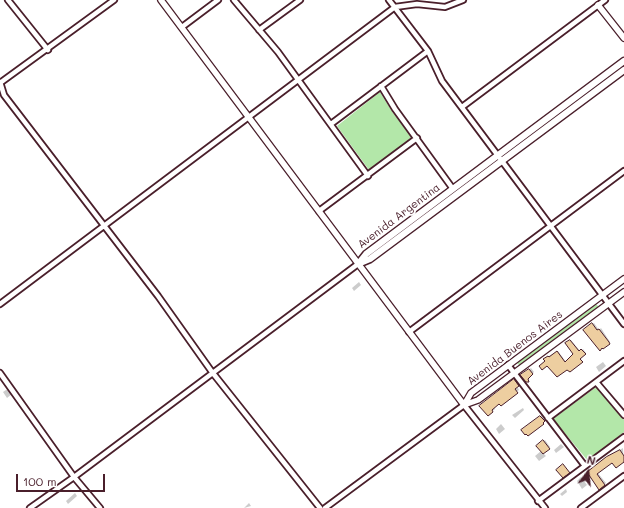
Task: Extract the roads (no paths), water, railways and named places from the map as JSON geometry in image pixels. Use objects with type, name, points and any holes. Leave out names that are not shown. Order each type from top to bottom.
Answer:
[{"type":"main road","name":"Avenida Argentina","points":[[358,264],[366,254],[624,61]]},
{"type":"main road","name":"Avenida Argentina","points":[[358,264],[370,259],[624,70]]},
{"type":"street","points":[[9,0],[48,50]]},
{"type":"street","points":[[114,0],[48,50],[0,83],[4,96],[158,296],[212,372],[320,508]]},
{"type":"street","points":[[161,0],[464,405],[545,508]]},
{"type":"street","points":[[182,28],[218,0]]},
{"type":"street","points":[[234,0],[298,80],[368,176]]},
{"type":"street","points":[[259,30],[300,0]]},
{"type":"street","points":[[389,0],[428,51],[442,81],[552,225],[624,324]]},
{"type":"street","points":[[0,304],[103,225],[395,7],[418,4],[445,7],[463,0]]},
{"type":"street","points":[[462,107],[605,0]]},
{"type":"street","points":[[598,5],[624,38]]},
{"type":"street","points":[[331,124],[428,51]]},
{"type":"street","points":[[382,86],[395,109],[453,188]]},
{"type":"street","points":[[319,212],[417,138]]},
{"type":"street","points":[[409,332],[624,171]]},
{"type":"street","points":[[30,508],[74,477],[358,264]]},
{"type":"street","name":"Avenida Buenos Aires","points":[[464,405],[471,393],[624,279]]},
{"type":"street","name":"Avenida Buenos Aires","points":[[464,405],[478,400],[624,292]]},
{"type":"street","points":[[548,418],[624,361]]},
{"type":"street","points":[[508,365],[585,466]]},
{"type":"street","points":[[0,373],[74,477],[100,508]]},
{"type":"street","points":[[596,382],[624,415]]},
{"type":"street","points":[[325,508],[464,405]]},
{"type":"street","points":[[538,501],[624,437]]},
{"type":"street","points":[[581,508],[624,476]]}]
